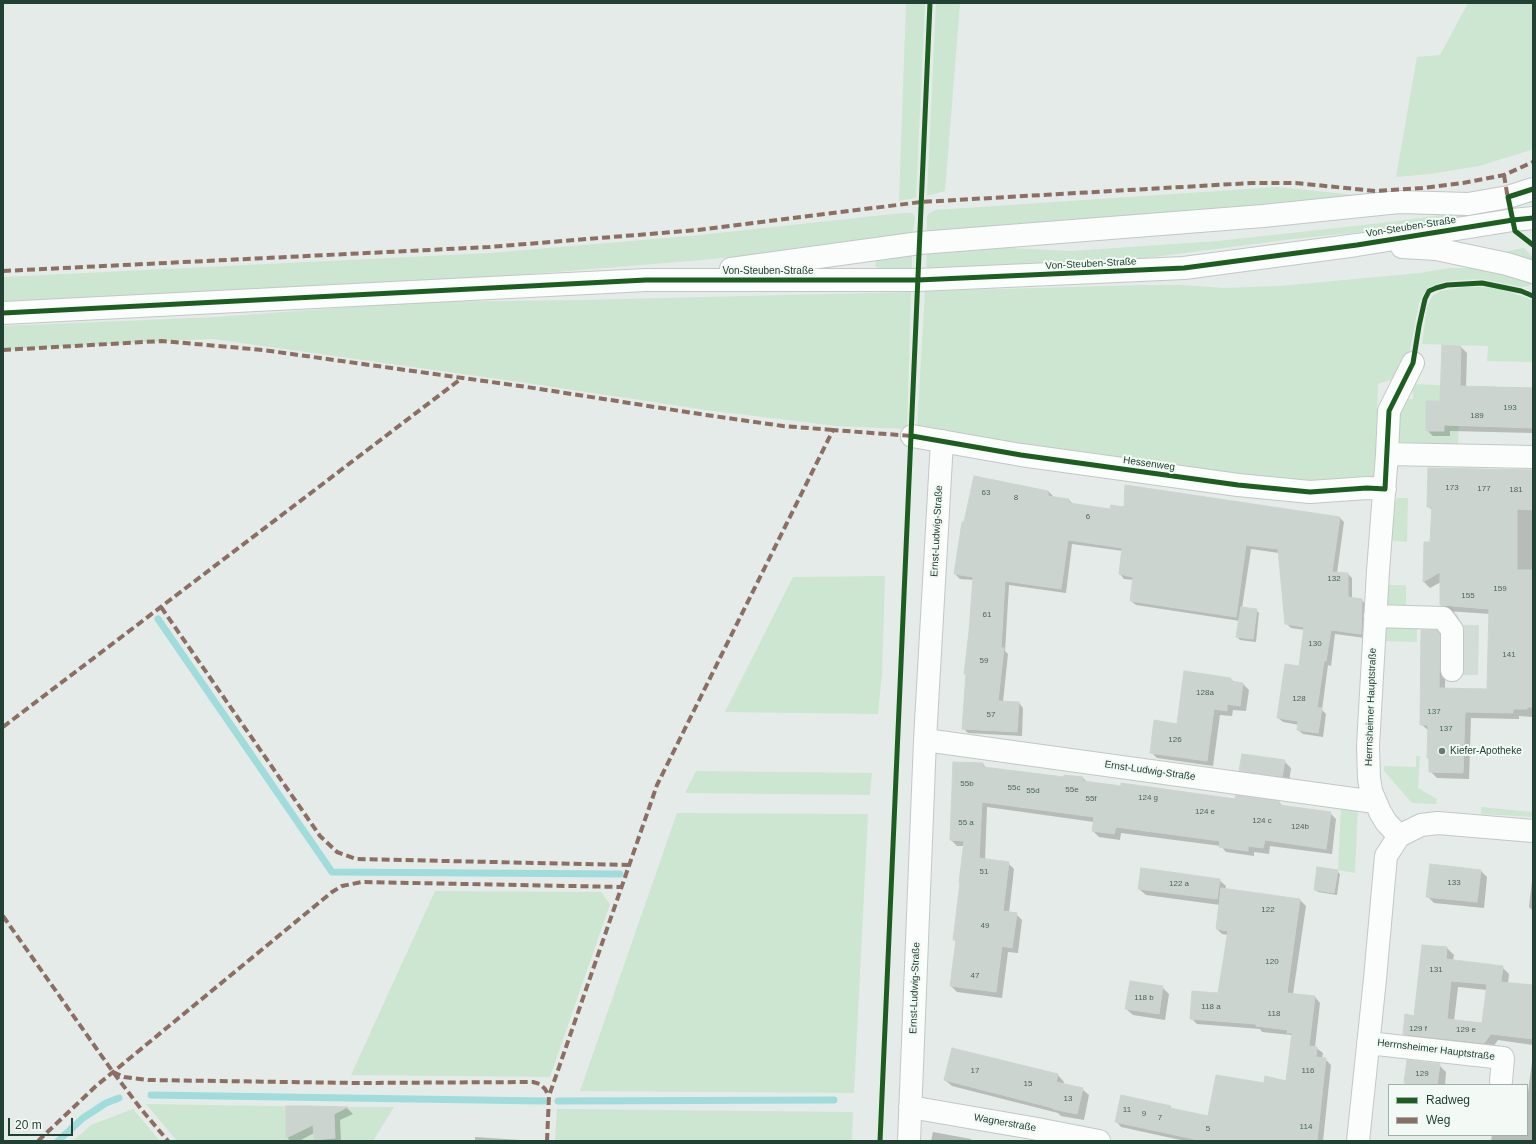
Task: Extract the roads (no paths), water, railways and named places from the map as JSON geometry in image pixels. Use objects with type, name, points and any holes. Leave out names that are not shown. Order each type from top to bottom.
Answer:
[{"type":"street","name":"Von-Steuben-Straße","points":[[646,280],[920,243],[1263,216],[1399,202],[1468,204],[1508,198],[1533,188]]},
{"type":"street","name":"Von-Steuben-Straße","points":[[646,280],[918,280],[1184,268],[1357,245],[1533,218]]},
{"type":"street","name":"Von-Steuben-Straße","points":[[1357,245],[1436,249],[1507,264],[1533,272]]},
{"type":"street","points":[[3,313],[646,280]]},
{"type":"street","name":"Herrnsheimer Hauptstraße","points":[[1399,836],[1386,822],[1371,791],[1368,762],[1375,616],[1385,489],[1389,411],[1413,363]]},
{"type":"street","name":"Hessenweg","points":[[912,436],[1022,455],[1238,485],[1310,492],[1367,488],[1385,489]]},
{"type":"street","name":"Ernst-Ludwig-Straße","points":[[909,1141],[925,740],[942,441]]},
{"type":"street","points":[[1387,454],[1533,457]]},
{"type":"street","points":[[1375,616],[1444,618],[1452,630],[1452,670]]},
{"type":"street","name":"Ernst-Ludwig-Straße","points":[[925,740],[1376,802]]},
{"type":"street","name":"Herrnsheimer Hauptstraße","points":[[1358,1141],[1386,856],[1399,836],[1421,824],[1438,823],[1531,830]]},
{"type":"street","name":"Herrnsheimer Hauptstraße","points":[[1368,1043],[1504,1052],[1501,1081]]},
{"type":"street","name":"Wagnerstraße","points":[[910,1107],[1099,1141]]},
{"type":"waterway","points":[[158,619],[332,872],[620,874]]},
{"type":"waterway","points":[[151,1095],[544,1101]]},
{"type":"waterway","points":[[58,1141],[83,1118],[106,1103],[119,1098]]},
{"type":"waterway","points":[[558,1101],[834,1100]]},
{"type":"place","name":"Kiefer-Apotheke","points":[[1442,751]]}]
